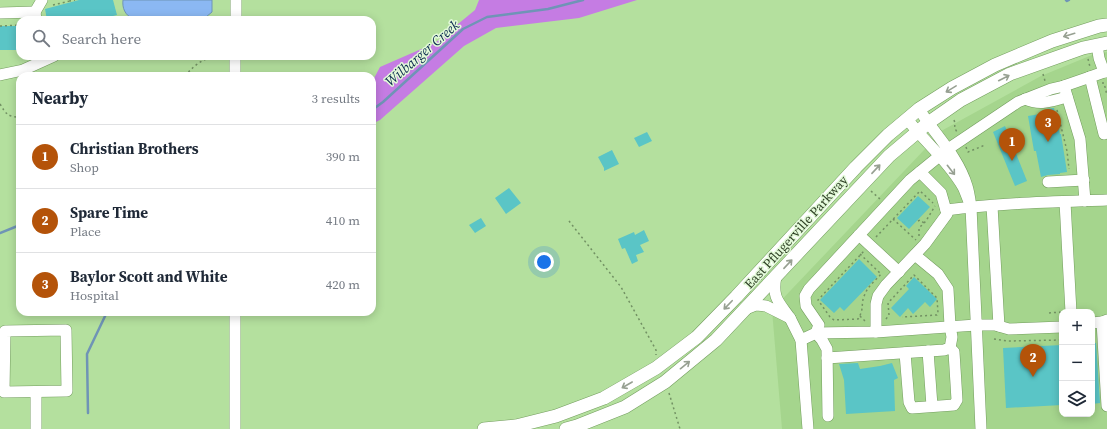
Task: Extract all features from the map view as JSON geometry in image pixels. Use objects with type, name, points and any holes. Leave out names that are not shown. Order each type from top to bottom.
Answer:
[{"type":"main road","name":"East Pflugerville Parkway","points":[[484,429],[516,426],[556,416],[604,398],[656,368],[697,337],[856,167],[888,135],[920,110],[952,88],[995,65],[1052,41],[1099,26],[1107,25]]},
{"type":"main road","name":"East Pflugerville Parkway","points":[[566,429],[625,407],[665,382],[716,340],[889,156],[928,123],[961,100],[1010,74],[1083,48],[1102,44]]},
{"type":"street","points":[[0,12],[36,16],[42,0]]},
{"type":"street","points":[[236,0],[236,16]]},
{"type":"street","points":[[1102,44],[1098,74],[1106,133]]},
{"type":"street","points":[[0,75],[23,70],[44,60]]},
{"type":"street","points":[[235,72],[236,60]]},
{"type":"street","points":[[816,333],[819,325],[806,306],[805,296],[809,289],[910,180],[944,152],[1018,102],[1051,89],[1098,74]]},
{"type":"street","points":[[1064,86],[1080,138],[1085,201]]},
{"type":"street","points":[[1025,99],[1034,103],[1043,103],[1067,97]]},
{"type":"street","points":[[920,110],[944,152],[952,171],[964,188],[970,207],[981,429]]},
{"type":"street","points":[[907,120],[917,132],[944,152]]},
{"type":"street","points":[[872,328],[878,296],[886,285],[925,244],[947,214],[941,193],[920,172]]},
{"type":"street","points":[[1048,182],[1084,180]]},
{"type":"street","points":[[946,210],[1014,204],[1107,200]]},
{"type":"street","points":[[1065,202],[1071,309]]},
{"type":"street","points":[[992,206],[999,326]]},
{"type":"street","points":[[859,236],[898,272]]},
{"type":"street","points":[[915,255],[938,274],[948,289],[952,337],[950,348]]},
{"type":"street","points":[[776,276],[774,288],[776,297],[802,340],[808,429]]},
{"type":"street","points":[[746,309],[756,305],[766,306],[790,318]]},
{"type":"street","points":[[235,316],[235,429]]},
{"type":"street","points":[[1100,322],[1107,406]]},
{"type":"street","points":[[802,340],[816,333],[872,328],[976,324],[994,325],[1009,329],[1059,327]]},
{"type":"street","points":[[66,330],[67,391],[36,392],[4,392],[5,331],[66,330]]},
{"type":"street","points":[[816,333],[827,349],[828,416]]},
{"type":"street","points":[[827,358],[944,350],[950,348]]},
{"type":"street","points":[[905,353],[909,402],[912,408],[954,405],[957,400],[954,352],[950,348]]},
{"type":"street","points":[[928,351],[932,406]]},
{"type":"street","points":[[656,368],[665,382]]},
{"type":"street","points":[[36,392],[36,429]]},
{"type":"path","points":[[53,5],[75,0]]},
{"type":"path","points":[[0,26],[16,25]]},
{"type":"path","points":[[1088,59],[1098,74],[1100,84],[1104,83],[1107,95]]},
{"type":"path","points":[[188,72],[204,60]]},
{"type":"path","points":[[1043,74],[1046,85]]},
{"type":"path","points":[[0,104],[5,113],[12,117],[16,117]]},
{"type":"path","points":[[1056,104],[1067,151],[1069,169]]},
{"type":"path","points":[[954,120],[954,127],[958,134]]},
{"type":"path","points":[[965,145],[968,152],[985,145]]},
{"type":"path","points":[[872,191],[882,201]]},
{"type":"path","points":[[873,240],[920,191],[936,205],[926,221],[919,228],[919,236],[922,238]]},
{"type":"path","points":[[893,219],[919,242]]},
{"type":"path","points":[[918,221],[920,220],[924,223]]},
{"type":"path","points":[[569,221],[621,287],[656,350],[656,368]]},
{"type":"path","points":[[860,254],[881,274],[868,288],[864,295],[862,305],[863,312],[858,318],[834,320],[830,317],[818,300],[860,254],[865,249]]},
{"type":"path","points":[[883,321],[889,315],[888,302],[914,275],[937,298],[938,313],[937,315],[902,317]]},
{"type":"path","points":[[1048,313],[1059,312]]},
{"type":"path","points":[[860,316],[872,328]]},
{"type":"path","points":[[994,339],[1008,341],[1059,340]]},
{"type":"path","points":[[665,382],[680,429]]},
{"type":"shaded area","points":[[479,0],[637,0],[579,18],[496,28],[464,46],[376,122],[376,74],[380,67],[435,43],[475,10]]},
{"type":"shaded area","points":[[1107,52],[1107,429],[782,429],[772,310],[943,130],[1041,76],[1092,55]]},
{"type":"water","points":[[123,0],[212,0],[212,12],[207,16],[129,16],[123,6]]},
{"type":"building","points":[[79,0],[113,0],[117,15],[46,16],[45,9]]},
{"type":"building","points":[[0,26],[16,26],[16,50],[0,50]]},
{"type":"building","points":[[1054,108],[1057,126],[1061,134],[1067,172],[1041,177],[1036,151],[1034,151],[1028,116],[1046,113],[1046,109]]},
{"type":"building","points":[[1005,126],[1027,181],[1015,186],[993,132]]},
{"type":"building","points":[[647,132],[652,141],[639,147],[634,138]]},
{"type":"building","points":[[612,150],[619,164],[604,171],[598,157]]},
{"type":"building","points":[[509,188],[521,203],[506,214],[495,198]]},
{"type":"building","points":[[918,196],[930,207],[909,229],[897,218]]},
{"type":"building","points":[[481,218],[486,226],[475,233],[469,225]]},
{"type":"building","points":[[644,230],[649,241],[640,245],[644,252],[636,255],[638,261],[632,264],[625,248],[622,249],[618,239],[634,232],[635,235]]},
{"type":"building","points":[[859,259],[877,277],[844,311],[840,307],[834,313],[820,300]]},
{"type":"building","points":[[914,277],[937,299],[930,307],[925,302],[913,314],[908,308],[900,317],[891,308],[909,289],[906,286]]},
{"type":"building","points":[[1095,343],[1096,343],[1100,403],[1095,404]]},
{"type":"building","points":[[1059,345],[1059,405],[1006,408],[1003,348]]},
{"type":"building","points":[[858,363],[860,369],[892,363],[898,378],[894,380],[895,411],[846,414],[844,380],[839,364]]},
{"type":"waterway","name":"Wilbarger Creek","points":[[376,107],[463,29],[487,17],[548,9],[583,0]]},
{"type":"waterway","name":"Wilbarger Creek","points":[[0,233],[16,227]]},
{"type":"waterway","points":[[88,413],[87,354],[105,316]]},
{"type":"place","name":"Baylor Scott and White","points":[[1048,142]]},
{"type":"place","name":"Christian Brothers","points":[[1012,161]]},
{"type":"place","name":"Spare Time","points":[[1033,377]]}]
